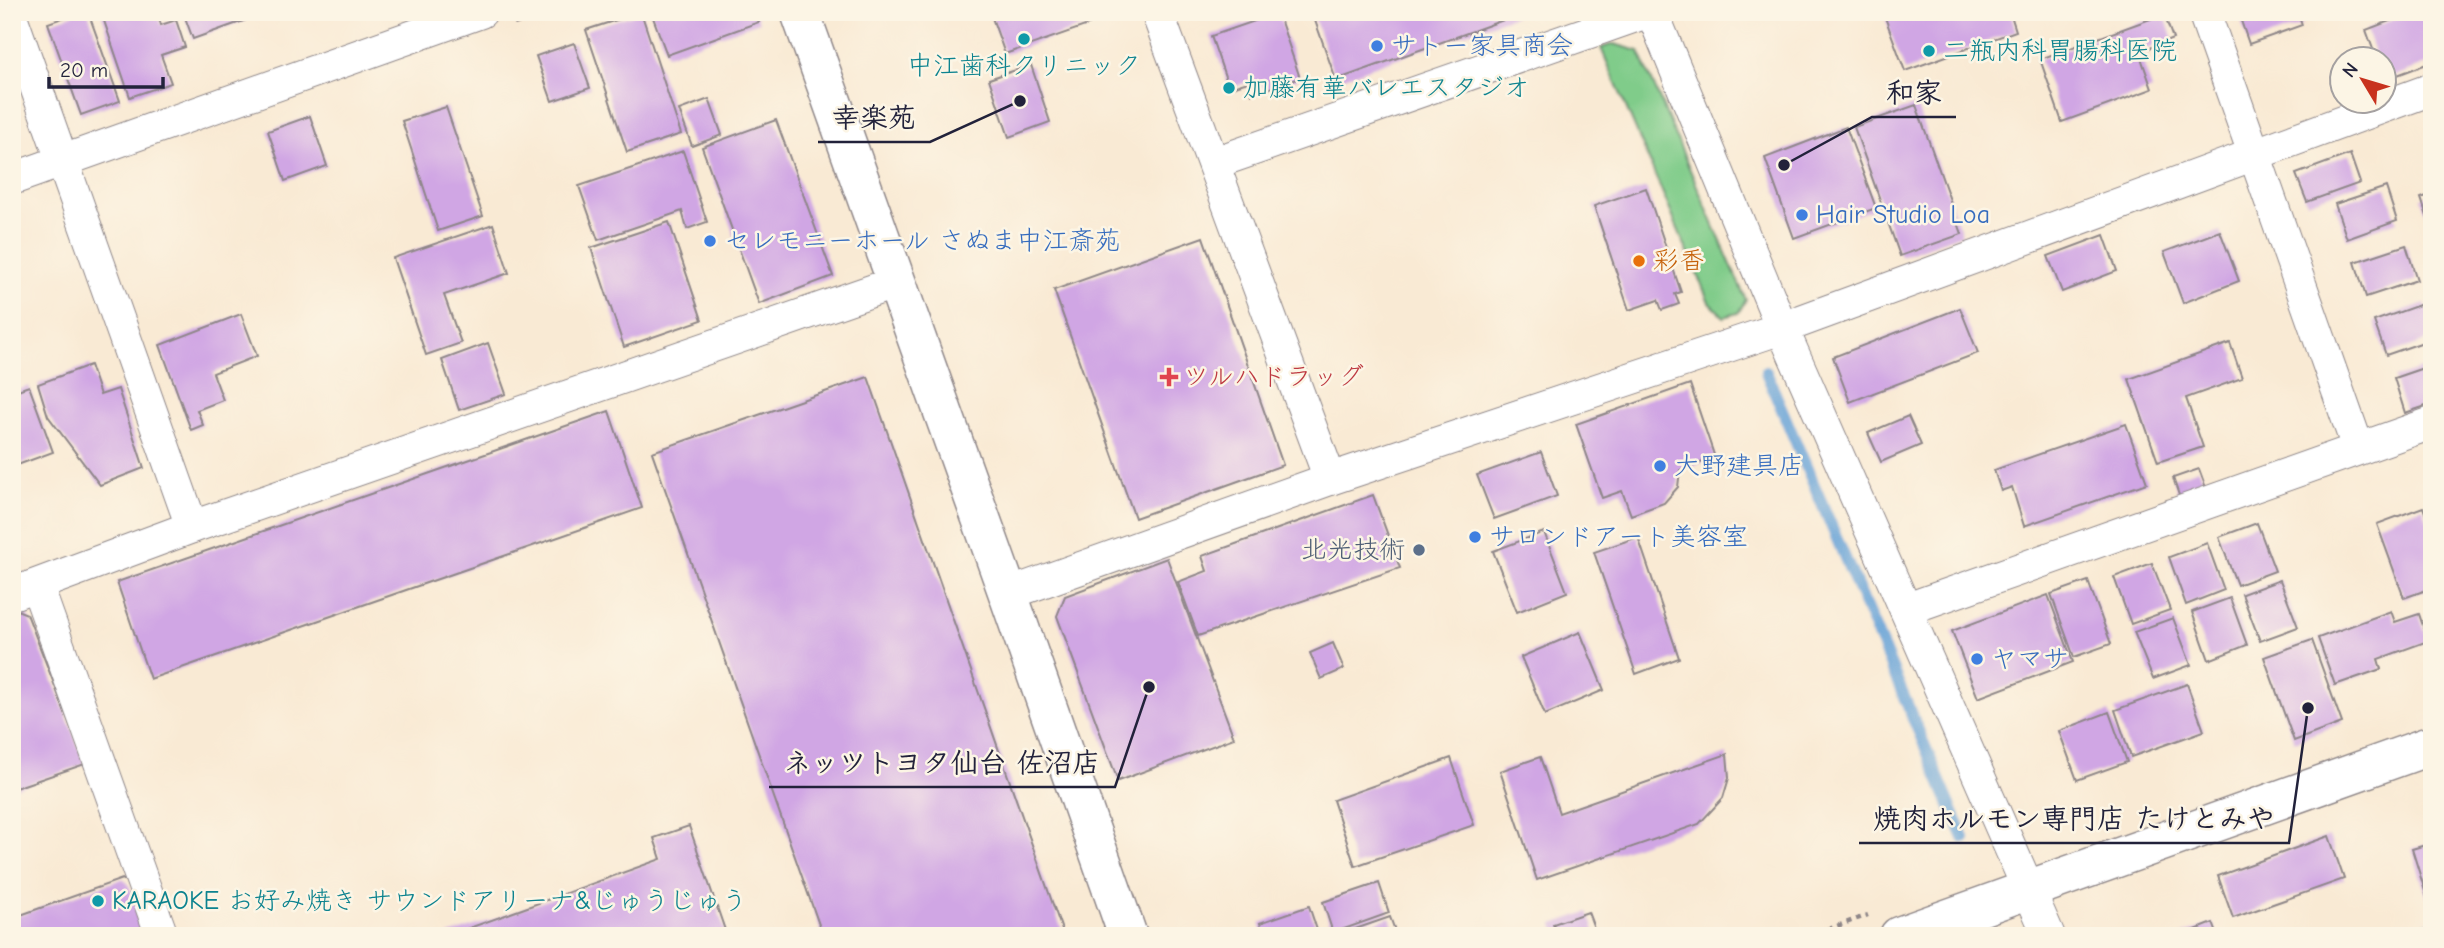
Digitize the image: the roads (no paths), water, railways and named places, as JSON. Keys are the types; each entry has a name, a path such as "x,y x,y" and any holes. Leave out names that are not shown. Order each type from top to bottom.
{"street":[{"path":"12,179 481,12"},
{"path":"800,12 1128,936"},
{"path":"1157,12 1330,479"},
{"path":"1214,163 1647,12"},
{"path":"1652,12 1782,328 2049,936"},
{"path":"2204,12 2358,449"},
{"path":"12,19 192,527"},
{"path":"1008,594 1330,479 1782,328 2432,89"},
{"path":"162,936 25,590 192,527 897,282"},
{"path":"1907,609 2432,423"},
{"path":"1899,936 2432,745"}],"waterway":[{"path":"1766,372 1964,838"},
{"path":"2407,936 2432,927"}],"place":[{"name":"中江歯科クリニック","path":"1024,39"},
{"name":"サトー家具商会","path":"1377,46"},
{"name":"二瓶内科胃腸科医院","path":"1929,51"},
{"name":"加藤有華バレエスタジオ","path":"1229,88"},
{"name":"幸楽苑","path":"1020,101"},
{"name":"和家","path":"1784,165"},
{"name":"Hair Studio Loa","path":"1802,215"},
{"name":"セレモニーホール さぬま中江斎苑","path":"710,241"},
{"name":"彩香","path":"1639,261"},
{"name":"ツルハドラッグ","path":"1169,377"},
{"name":"大野建具店","path":"1660,466"},
{"name":"サロンドアート美容室","path":"1475,537"},
{"name":"北光技術","path":"1419,550"},
{"name":"ヤマサ","path":"1977,659"},
{"name":"ネッツトヨタ仙台 佐沼店","path":"1149,687"},
{"name":"焼肉ホルモン専門店 たけとみや","path":"2308,708"},
{"name":"KARAOKE お好み焼き サウンドアリーナ&じゅうじゅう","path":"98,901"}]}
